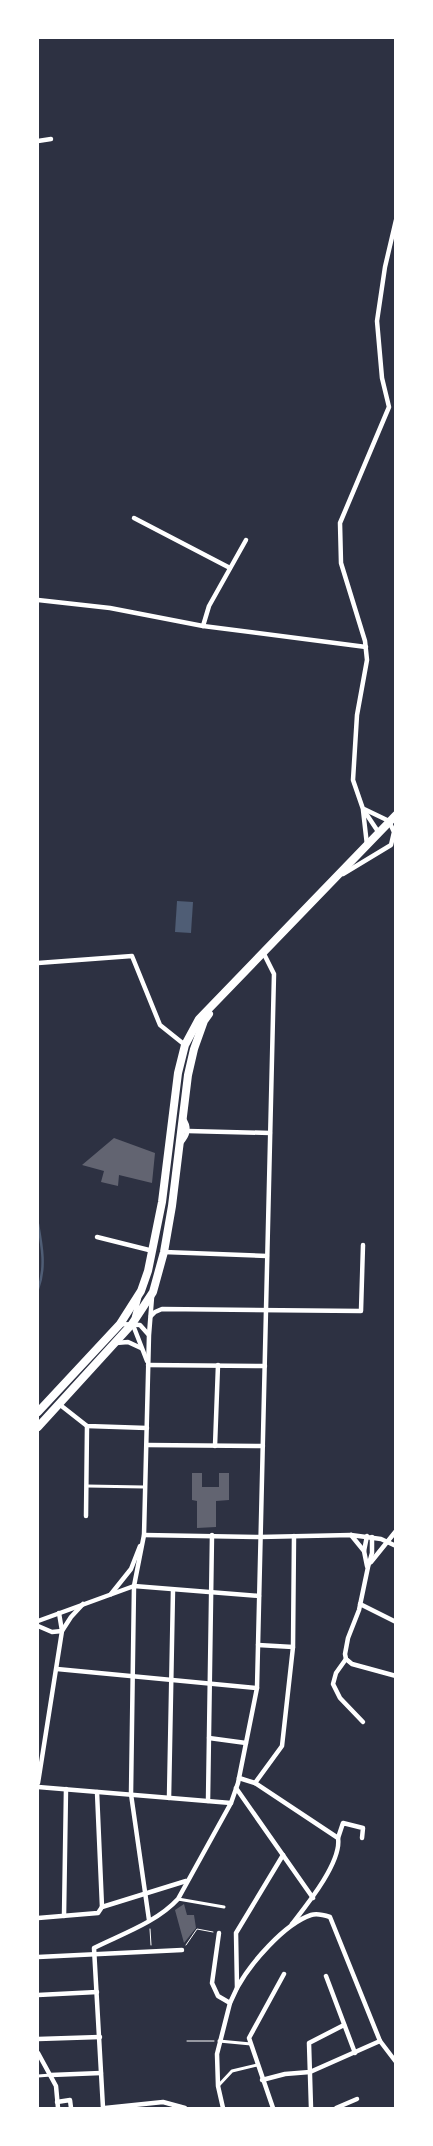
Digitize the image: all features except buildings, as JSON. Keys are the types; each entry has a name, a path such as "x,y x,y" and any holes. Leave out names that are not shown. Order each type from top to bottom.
{"highway":[{"path":"38,1412 120,1324 141,1291 153,1251 162,1202 178,1073 185,1045 199,1019 368,846 392,818"},
{"path":"38,1427 116,1344 153,1292 164,1252 188,1075 194,1049 204,1021 221,998"}],"street":[{"path":"38,141 51,139"},
{"path":"379,833 363,809 352,780 357,715 367,660 366,647 341,563 340,523 389,407 382,378 377,321 385,267 396,220"},
{"path":"134,518 230,568"},
{"path":"203,626 209,606 246,540"},
{"path":"38,600 110,608 203,626 366,647"},
{"path":"333,881 391,845 394,832 392,818 363,809"},
{"path":"363,809 368,846"},
{"path":"185,2108 163,2102 125,2108 104,2108 94,1948 170,1908 178,1899 186,1881 231,1803 239,1778 257,1688 274,974 263,952"},
{"path":"38,963 132,956 160,1025 185,1045"},
{"path":"179,1145 188,1131 187,1122 183,1118"},
{"path":"188,1131 270,1133"},
{"path":"97,1237 153,1251"},
{"path":"150,1317 162,1309 361,1311 363,1245"},
{"path":"164,1252 267,1256"},
{"path":"141,1291 132,1324 148,1365"},
{"path":"134,1586 144,1535 149,1335 153,1292"},
{"path":"120,1324 140,1325 149,1335"},
{"path":"116,1344 128,1342 142,1348"},
{"path":"148,1365 265,1366"},
{"path":"215,1446 218,1366"},
{"path":"59,1404 87,1426 147,1428"},
{"path":"86,1516 87,1426"},
{"path":"147,1445 262,1446"},
{"path":"86,1486 144,1487"},
{"path":"368,1567 386,1541 396,1531"},
{"path":"144,1535 260,1537 351,1535 370,1537 396,1546"},
{"path":"111,1594 131,1569 144,1535"},
{"path":"208,1801 212,1535"},
{"path":"351,1535 364,1551 368,1567"},
{"path":"255,1783 282,1746 293,1647 294,1536"},
{"path":"364,1551 370,1537"},
{"path":"363,1722 340,1698 333,1684 336,1674 346,1659 348,1638 360,1604 372,1553 370,1537"},
{"path":"131,1569 134,1586 131,1794 149,1920"},
{"path":"38,1621 134,1586 259,1596"},
{"path":"169,1798 173,1590"},
{"path":"62,1631 71,1617 84,1603"},
{"path":"360,1604 396,1622"},
{"path":"59,1613 62,1631 38,1785 231,1803"},
{"path":"38,1626 52,1632 62,1631"},
{"path":"258,1644 293,1647"},
{"path":"346,1659 352,1664 396,1676"},
{"path":"57,1669 257,1688"},
{"path":"209,1738 246,1743"},
{"path":"239,1778 255,1783 338,1840"},
{"path":"236,1788 313,1898"},
{"path":"64,1916 66,1789"},
{"path":"38,1918 98,1913 102,1907 97,1792"},
{"path":"224,2108 218,2086 217,2054 230,2003 245,1972 290,1927 313,1898 328,1872 343,1824 363,1828 362,1838"},
{"path":"237,1988 236,1933 283,1855"},
{"path":"102,1907 186,1881"},
{"path":"178,1899 224,1907"},
{"path":"290,1927 311,1915 323,1914 330,1917 380,2041 396,2062"},
{"path":"219,1933 212,1982 218,1996 230,2003"},
{"path":"38,1957 182,1950"},
{"path":"273,2108 249,2038 284,1974"},
{"path":"326,1976 355,2053"},
{"path":"38,1995 97,1992"},
{"path":"311,2108 309,2043 344,2025"},
{"path":"38,2039 100,2037"},
{"path":"220,2040 251,2044"},
{"path":"262,2080 285,2074 310,2072 380,2041"},
{"path":"38,2053 56,2086 58,2108"},
{"path":"218,2086 232,2071 257,2065"},
{"path":"38,2076 101,2073"},
{"path":"336,2108 357,2099"},
{"path":"57,2102 70,2100 71,2108"},
{"path":"163,2102 166,2108"}],"path":[{"path":"149,1920 152,1951"},
{"path":"182,1950 197,1929 219,1933"},
{"path":"187,2041 220,2040"}],"water":[{"path":"177,901 193,902 191,933 175,932"}],"waterway":[{"path":"38,1224 43,1265 38,1289"}]}
